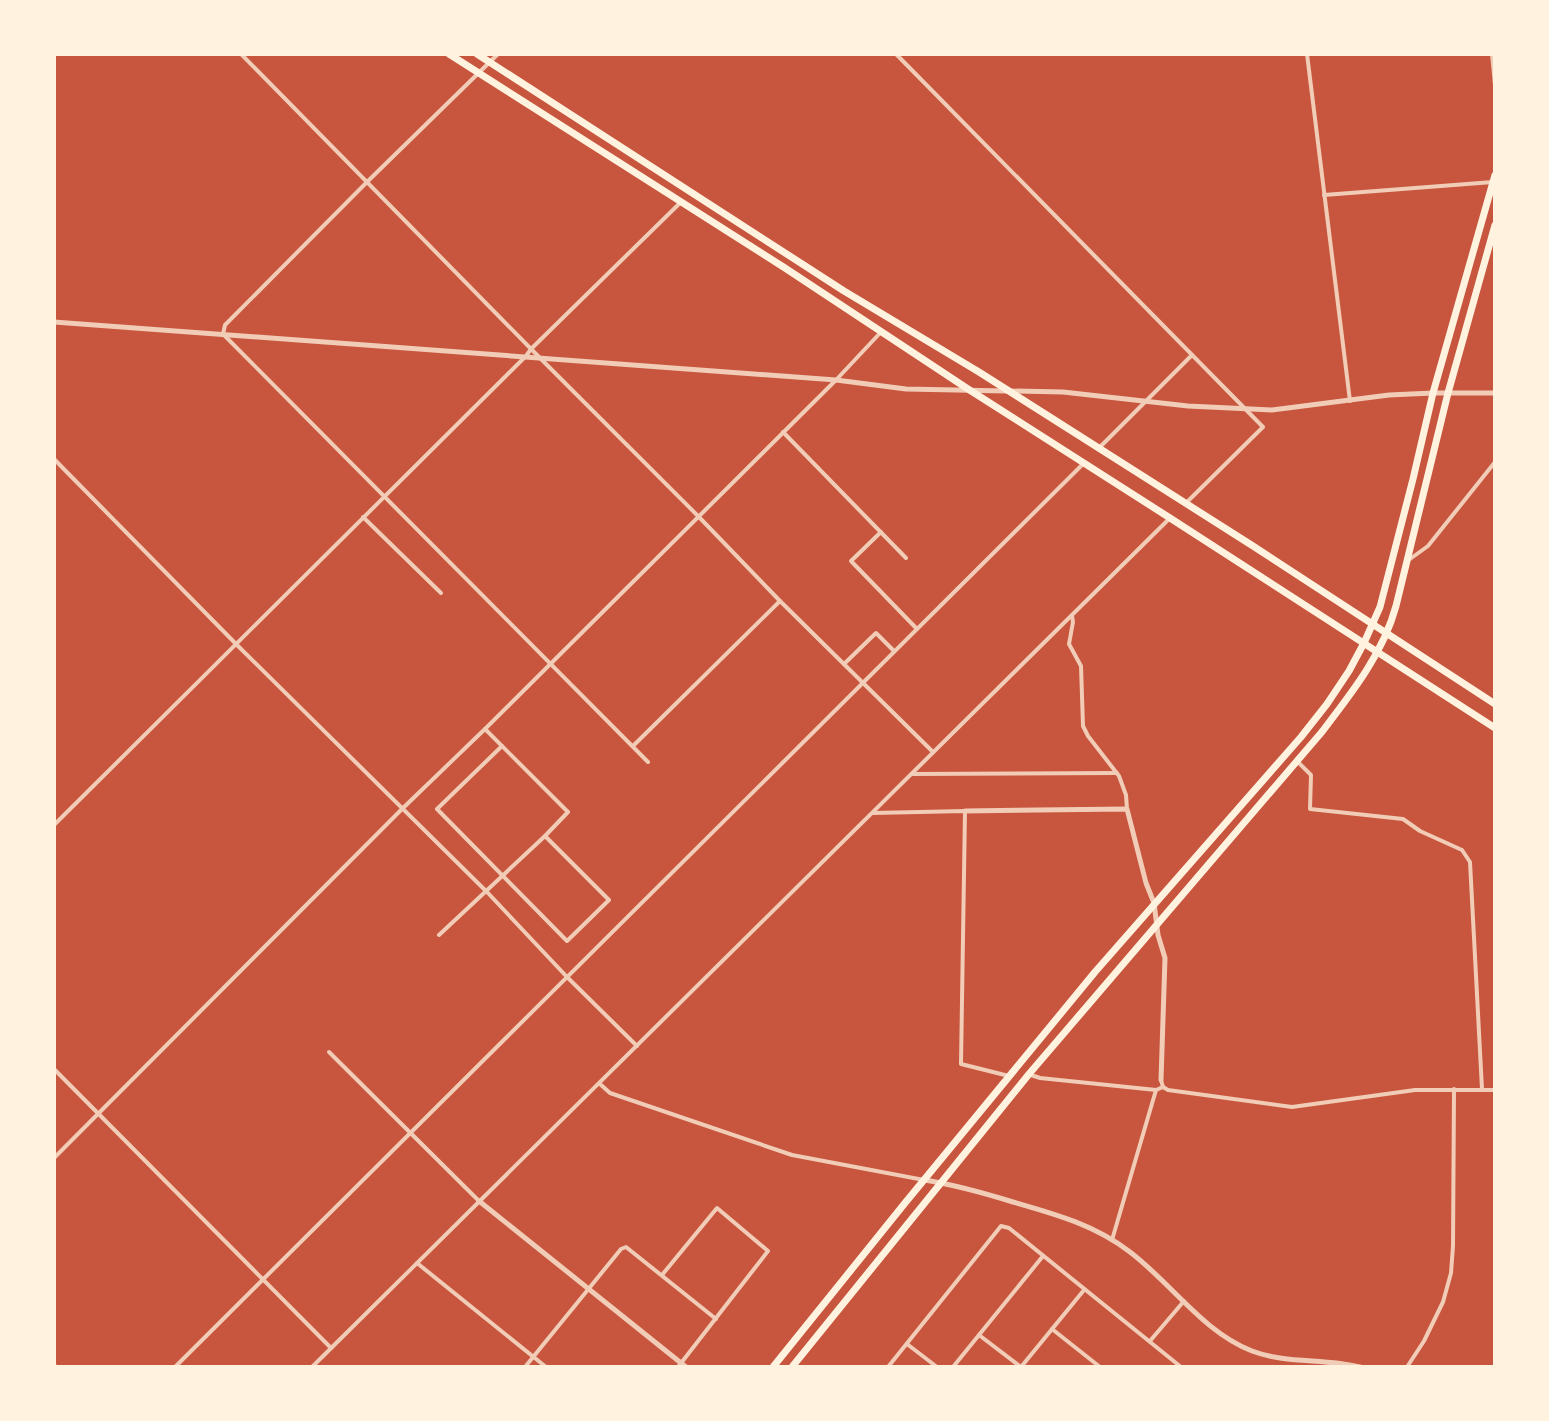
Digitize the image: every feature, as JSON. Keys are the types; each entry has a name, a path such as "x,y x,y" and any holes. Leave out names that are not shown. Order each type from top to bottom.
{"highway":[{"path":"449,54 1495,728"},
{"path":"477,54 1495,704"},
{"path":"773,1367 1009,1076 1154,903 1313,722 1349,671 1380,607 1433,393 1494,180"},
{"path":"792,1367 1029,1074 1337,713 1378,652 1387,633 1409,560 1448,393 1495,225"}],"street":[{"path":"241,54 933,752"},
{"path":"223,334 225,325 498,54"},
{"path":"896,54 1263,427 1185,504"},
{"path":"1307,54 1350,401"},
{"path":"1492,54 1495,85"},
{"path":"1324,195 1494,180"},
{"path":"54,825 681,202"},
{"path":"54,322 538,356 836,380 898,388 1063,392 1247,410 1282,410 1389,395 1495,393"},
{"path":"54,1158 881,332"},
{"path":"223,334 648,762"},
{"path":"1098,449 1192,355"},
{"path":"783,432 906,558"},
{"path":"54,459 637,1046"},
{"path":"1409,560 1428,546 1495,462"},
{"path":"175,1367 1084,463"},
{"path":"363,517 441,593"},
{"path":"312,1367 1170,518"},
{"path":"881,532 851,561 917,629"},
{"path":"633,746 780,601"},
{"path":"1072,616 1069,644 1081,666 1083,726 1117,773 1126,795 1165,958 1162,1083 1156,1090 1112,1240"},
{"path":"844,664 876,633 894,652"},
{"path":"439,935 568,812 485,729"},
{"path":"502,746 437,809 567,941 609,900 545,836"},
{"path":"1297,761 1311,775 1310,809 1403,819 1468,856 1482,1089"},
{"path":"912,774 1117,773"},
{"path":"872,813 1127,809"},
{"path":"965,811 961,1064 1009,1076"},
{"path":"329,1052 479,1201 682,1366 768,1251 717,1208 662,1275"},
{"path":"54,1069 331,1348"},
{"path":"1029,1074 1040,1078 1156,1090"},
{"path":"1162,1083 1168,1090 1292,1107 1415,1090 1495,1090"},
{"path":"600,1084 610,1093 792,1155 940,1182 1072,1219 1131,1252 1223,1335 1251,1351 1320,1364 1360,1367"},
{"path":"1407,1367 1443,1302 1453,1261 1454,1089"},
{"path":"888,1367 1001,1226 1009,1228 1181,1367"},
{"path":"525,1367 621,1249 626,1247 716,1319"},
{"path":"953,1367 1043,1256"},
{"path":"417,1263 546,1367"},
{"path":"979,1335 1021,1367 1084,1290"},
{"path":"1150,1341 1184,1301"},
{"path":"1052,1329 1100,1367"},
{"path":"907,1344 937,1367"}]}
